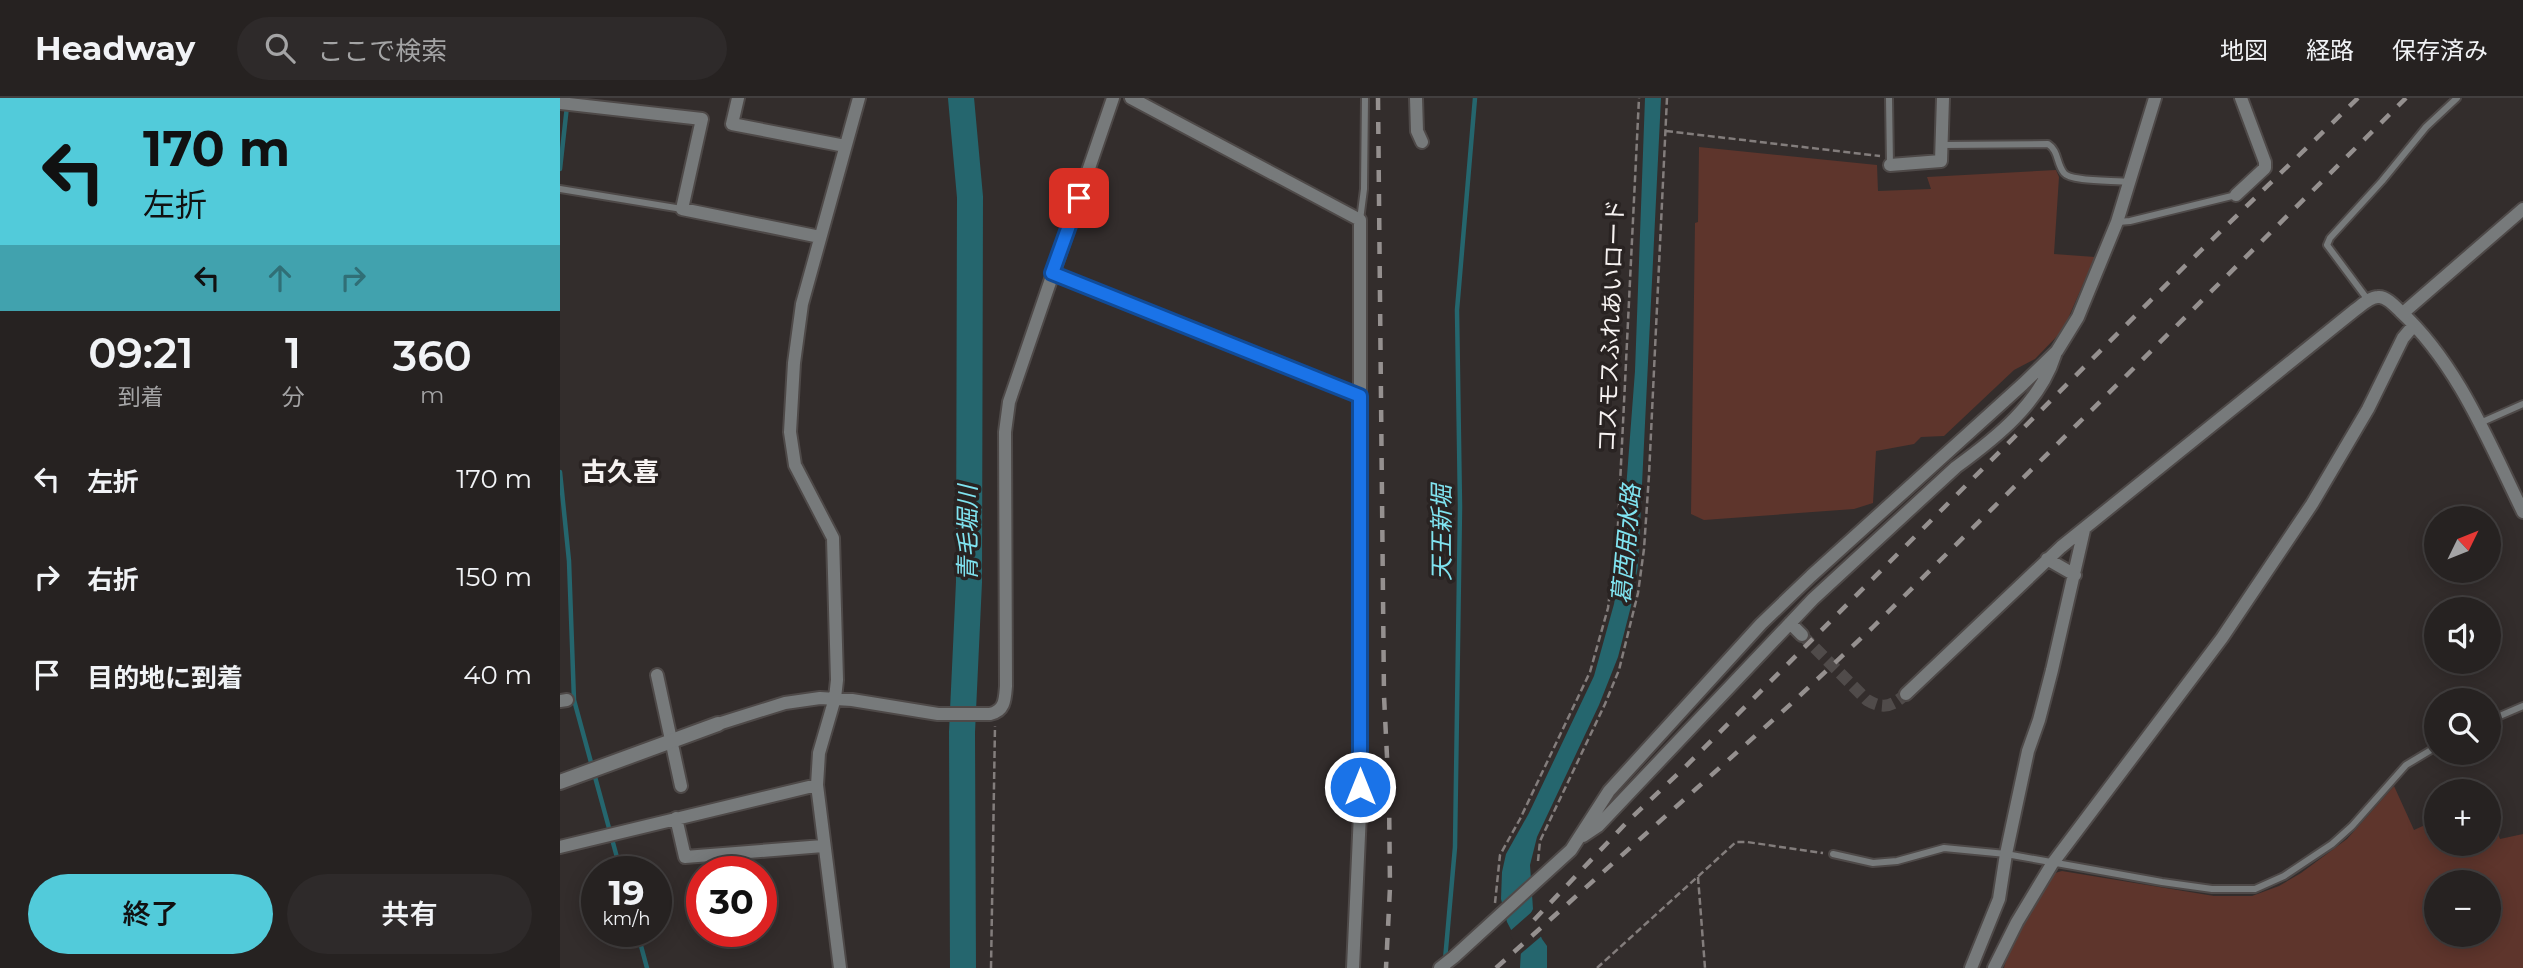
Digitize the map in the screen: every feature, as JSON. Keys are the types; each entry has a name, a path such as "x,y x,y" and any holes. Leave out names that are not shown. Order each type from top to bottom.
{"street":[{"path":"738,98 732,124 845,146"},
{"path":"560,782 718,724 806,699 835,698 938,714 993,714 1004,702 1009,402 1113,98"},
{"path":"1131,98 1360,220 1360,813 1353,968"},
{"path":"1416,98 1417,131 1422,142"},
{"path":"1890,161 1941,161 1943,98"},
{"path":"1580,837 1598,826 1813,599 2029,403 2049,374 2057,351 2078,317 2117,222 2155,98"},
{"path":"2236,195 2265,168 2241,98"},
{"path":"840,968 817,785 819,753 835,698 837,680 833,538 824,517 799,476 791,449 794,363 802,304 858,99"},
{"path":"560,103 702,119 682,209 820,237"},
{"path":"2403,313 2523,209"},
{"path":"1052,273 1360,396"},
{"path":"1906,694 2046,559 2368,300 2382,297 2403,313 2450,373 2523,512"},
{"path":"1994,968 2017,922 2052,864 2222,638 2312,504 2368,410 2403,338 2414,325"},
{"path":"1440,968 1498,911 1545,876 1571,850 1609,791 1761,624 2057,351"},
{"path":"1956,467 1972,443 1975,427"},
{"path":"1971,968 1999,900 2028,751 2039,720 2084,530"},
{"path":"2046,559 2075,575"},
{"path":"1790,623 1801,635"},
{"path":"657,675 681,786"},
{"path":"560,847 817,785"},
{"path":"676,818 685,857 823,846"}],"lane":[{"path":"1360,220 1364,189 1365,98"},
{"path":"1889,98 1890,161"},
{"path":"2368,300 2327,245 2330,238 2426,127 2457,98"},
{"path":"1941,145 2048,144 2055,149 2062,171 2070,178 2129,182"},
{"path":"560,189 682,209"},
{"path":"2117,222 2236,195"},
{"path":"2479,424 2523,404"},
{"path":"2501,715 2523,706"},
{"path":"1833,854 1873,863 1897,861 1944,848 2006,854 2052,864 2211,889 2255,889 2284,876 2332,844 2352,826 2406,765 2424,754"}],"path":[{"name":"コスモスふれあいロード","path":"1498,911 1500,855 1520,820 1590,672 1608,608 1618,525 1639,98"},
{"path":"1545,876 1538,861 1539,841 1614,681 1638,593 1649,475 1667,98"},
{"path":"1666,131 1890,161"},
{"path":"991,968 993,714"},
{"path":"1597,968 1736,842 1833,854"},
{"path":"1698,877 1705,968"}],"shaded area":[{"path":"1699,147 1877,165 1878,191 1931,189 1927,177 2056,170 2059,177 2054,254 2095,257 2063,330 2035,359 2014,370 1944,436 1921,437 1914,444 1876,451 1873,503 1854,509 1704,520 1691,514 1695,223 1698,222"},
{"path":"2394,786 2414,830 2424,825 2424,856 2501,856 2501,839 2523,834 2523,968 2004,968 2033,904 2051,875 2055,873 2062,871 2214,896 2252,896 2279,886 2347,839"}],"water":[{"name":"葛西用水路","path":"1645,98 1661,98 1638,566 1618,657 1599,705 1537,837 1530,865 1531,913 1547,946 1547,968 1520,968 1521,949 1507,922 1501,899 1506,854 1529,813 1594,676 1614,604 1620,568 1635,371"}],"pier":[{"path":"1534,910 1544,934 1517,957 1517,949 1509,932"}],"waterway":[{"name":"青毛堀川","path":"961,98 970,197 969,582 962,732 963,968"},
{"name":"天王新堀","path":"1445,960 1455,847 1460,507 1457,310 1475,98"},
{"path":"560,169 567,106"},
{"path":"560,472 569,561 574,700 617,856"},
{"path":"641,947 647,968"}],"tunnel":[{"path":"1802,635 1867,700 1883,706 1906,694"}],"railway":[{"path":"1378,98 1384,696 1390,887 1386,968"},
{"path":"1534,920 1629,820 2187,264 2358,98"},
{"path":"1496,968 1872,628 2406,98"}],"district":[{"name":"古久喜","path":"620,472"}],"route":[{"path":"1079,198 1052,273 1360,396 1360,787"}]}
